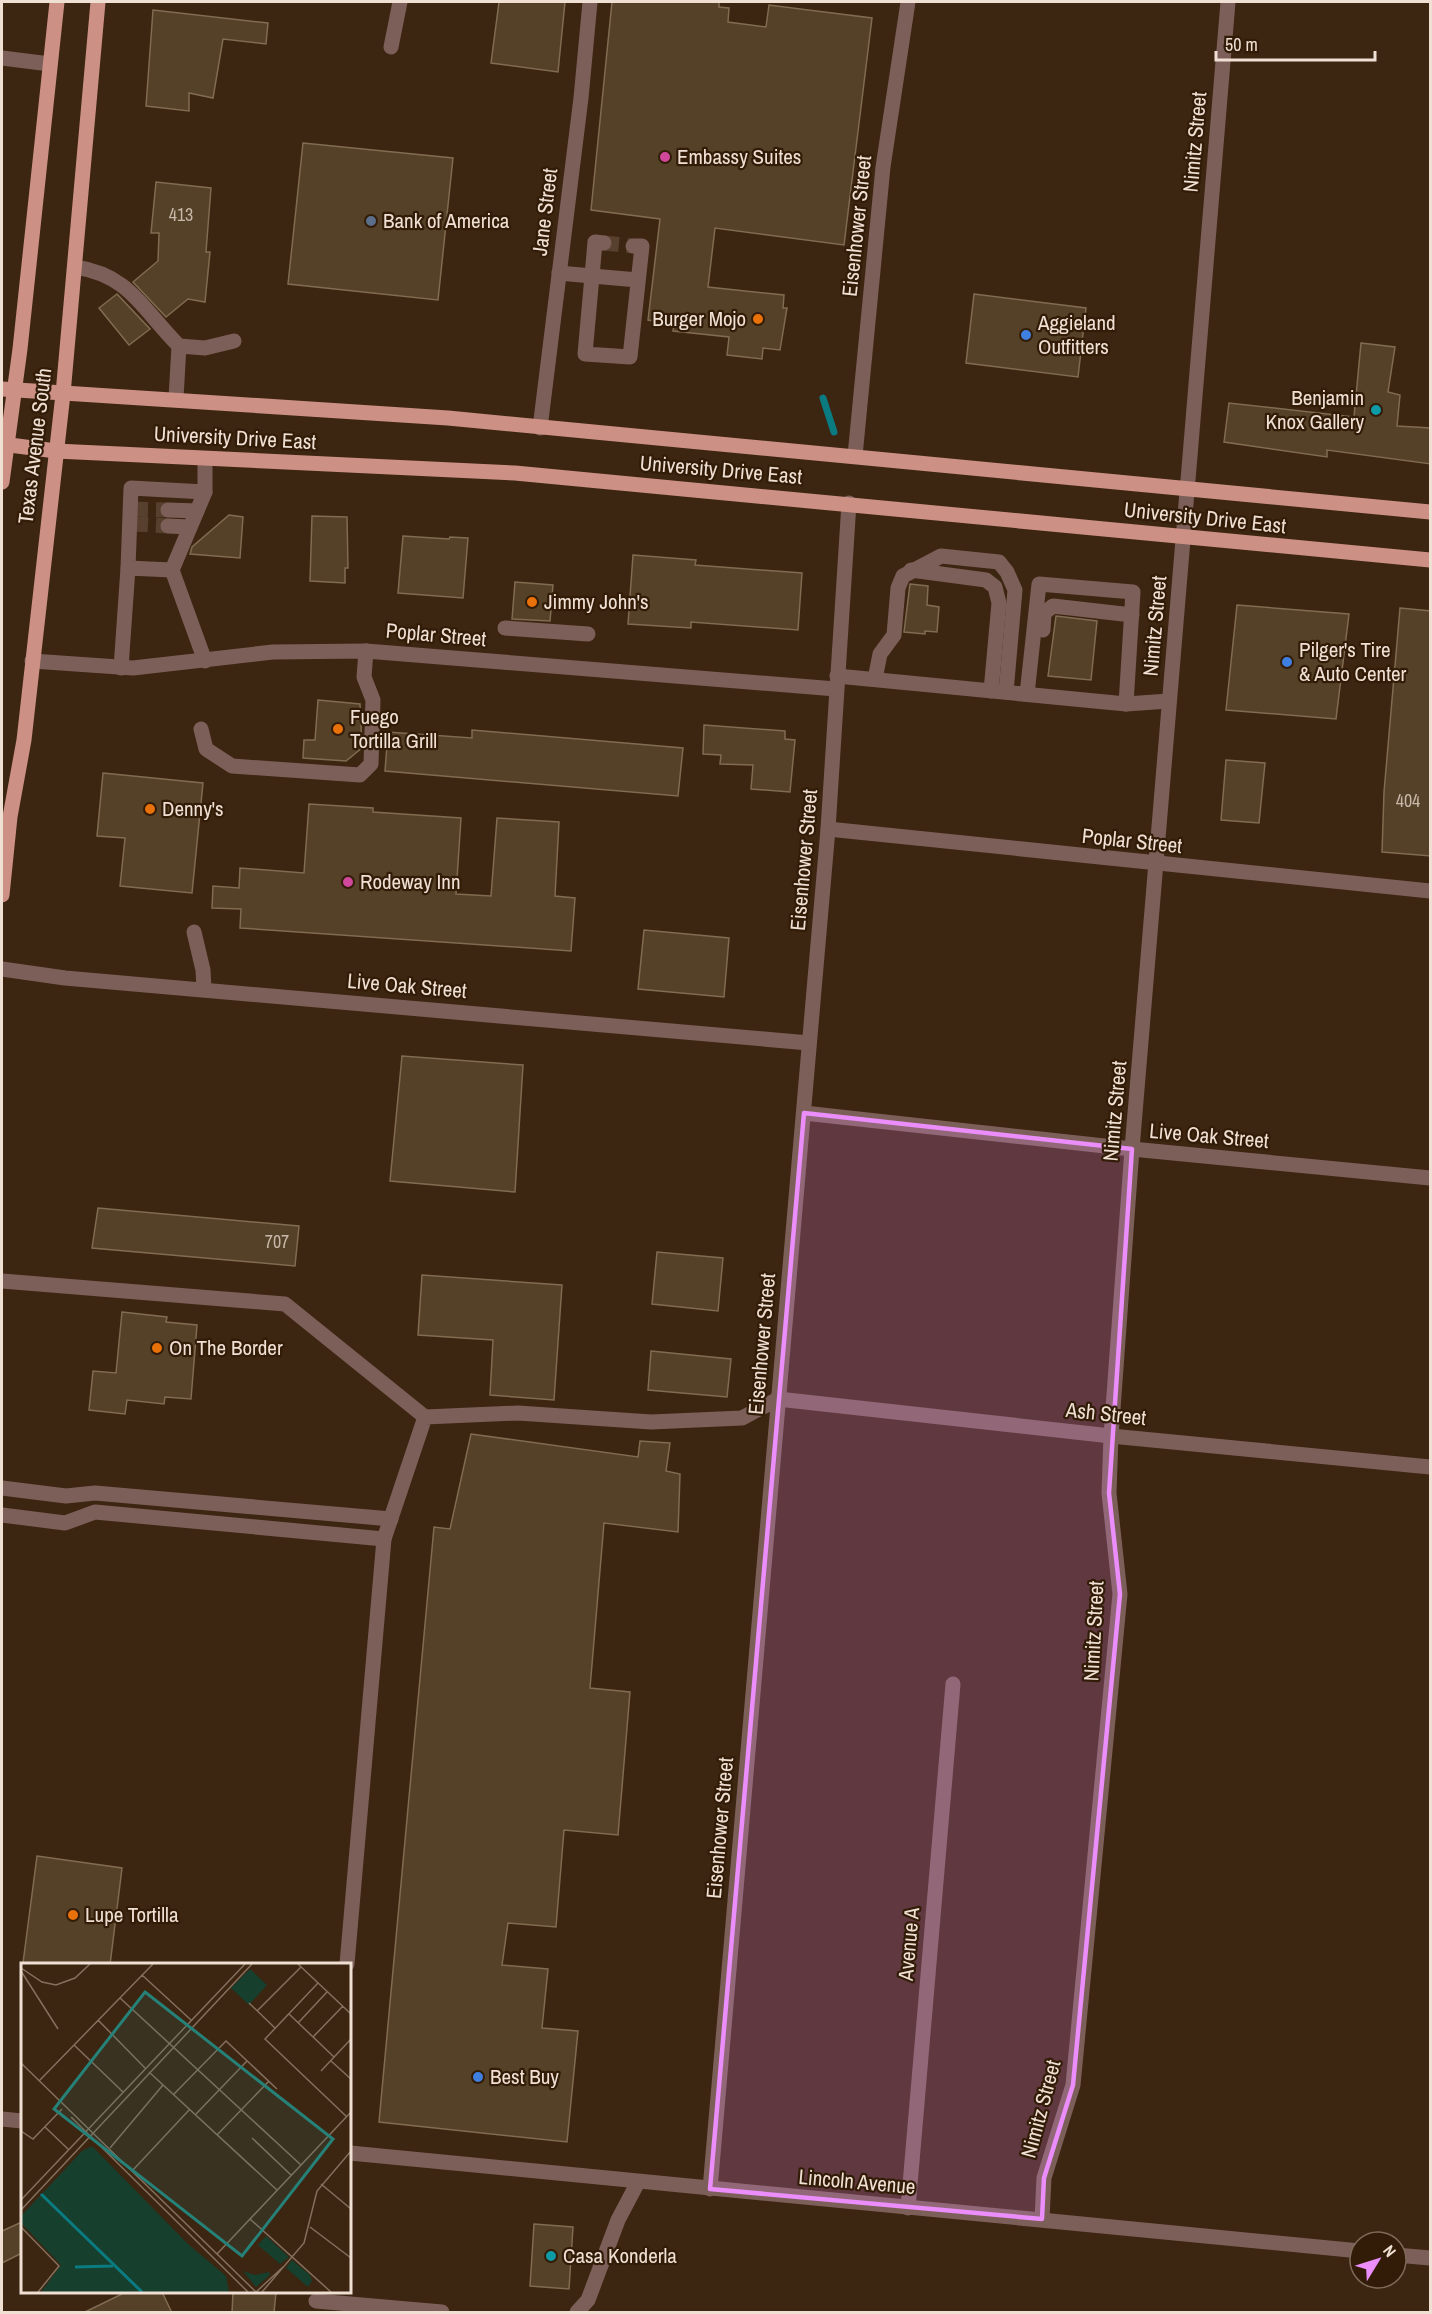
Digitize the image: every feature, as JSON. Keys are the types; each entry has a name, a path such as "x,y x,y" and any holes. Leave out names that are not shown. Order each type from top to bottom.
{"main road":[{"name":"Texas Avenue South","path":"2,483 8,389 57,2"},
{"name":"Texas Avenue South","path":"2,894 63,394 98,2"},
{"name":"University Drive East","path":"8,389 368,411 1431,513"},
{"name":"University Drive East","path":"4,444 56,451 505,472 1431,560"}],"street":[{"path":"391,48 400,2"},
{"name":"Jane Street","path":"540,428 581,98 590,2"},
{"name":"Eisenhower Street","path":"855,456 883,167 908,2"},
{"name":"Nimitz Street","path":"1042,2219 1044,2178 1074,2085 1120,1594 1109,1493 1111,1436 1132,1149 1228,2"},
{"path":"2,58 50,64"},
{"path":"604,243 595,242 585,354 630,357 642,246 633,246"},
{"path":"75,267 99,270 127,287 156,324 179,346 205,348 234,341"},
{"path":"559,273 638,280"},
{"path":"176,398 179,346"},
{"path":"205,459 205,492 172,570 205,661"},
{"path":"121,668 131,488 205,492"},
{"name":"Eisenhower Street","path":"710,2189 828,829 849,503"},
{"path":"190,527 168,518 197,511"},
{"path":"875,679 880,654 894,635 898,588 903,576 941,556 999,562 1007,572 1015,590 998,692"},
{"path":"128,568 172,570"},
{"path":"911,570 986,580 995,587 999,603 998,692"},
{"path":"1031,694 1039,584 1133,592 1126,704"},
{"path":"1031,694 1044,613 1053,606 1132,615"},
{"path":"505,628 588,634"},
{"path":"201,729 206,749 232,766 360,775 371,764 373,700 364,677 366,651"},
{"name":"Poplar Street","path":"32,661 121,668 154,668 273,652 366,651 837,682 875,679 1126,704 1169,701"},
{"name":"Poplar Street","path":"828,829 1157,865 1431,891"},
{"path":"194,932 203,970 204,988"},
{"name":"Live Oak Street","path":"2,969 65,978 204,988 809,1042"},
{"name":"Live Oak Street","path":"804,1113 1132,1149 1431,1178"},
{"path":"2,1281 285,1304 425,1418 518,1413 651,1422 742,1418 778,1399"},
{"name":"Ash Street","path":"778,1399 1111,1436 1431,1467"},
{"path":"347,1963 384,1539 425,1418"},
{"path":"2,1488 66,1496 95,1493 391,1519"},
{"path":"2,1515 65,1523 95,1512 384,1539"},
{"name":"Avenue A","path":"908,2208 953,1684"},
{"path":"2,2119 21,2121"},
{"name":"Lincoln Avenue","path":"351,2153 1348,2250"},
{"path":"577,2313 588,2300 618,2220 638,2181"},
{"path":"1408,2255 1431,2258"},
{"path":"316,2302 442,2313"}],"highlighted area":[{"path":"804,1113 1132,1149 1109,1493 1120,1594 1073,2085 1044,2178 1042,2219 710,2189"}],"building":[{"path":"499,2 565,2 558,72 491,63"},
{"path":"612,2 719,2 719,7 729,8 728,22 766,27 769,5 872,18 844,245 715,228 708,287 784,295 783,308 787,308 780,350 763,348 762,359 727,355 729,337 673,331 674,324 648,320 660,219 591,210"},
{"path":"153,10 268,23 266,44 223,39 213,98 189,93 189,111 146,106"},
{"name":"Bank of America","path":"303,143 453,158 438,300 288,284"},
{"path":"156,182 211,188 206,252 210,252 205,302 188,299 166,317 133,282 158,261 159,233 151,233"},
{"path":"117,294 150,329 129,345 99,308"},
{"name":"Aggieland Outfitters","path":"974,294 1086,308 1078,377 966,363"},
{"path":"1361,343 1395,347 1388,392 1400,395 1397,426 1431,428 1431,464 1327,450 1327,457 1224,442 1229,403 1354,417"},
{"path":"229,515 243,517 240,558 190,554 192,547"},
{"path":"312,516 347,517 348,568 345,568 345,583 310,581"},
{"path":"403,536 468,538 463,598 398,593"},
{"path":"633,555 696,560 695,565 802,573 798,630 691,622 691,628 628,624"},
{"name":"Jimmy John's","path":"515,582 553,585 550,621 512,619"},
{"path":"910,584 928,586 927,605 939,607 937,632 925,631 925,634 904,632"},
{"name":"Pilger's Tire & Auto Center","path":"1237,605 1349,614 1336,719 1226,710"},
{"path":"1400,608 1431,611 1431,856 1382,852 1384,792"},
{"path":"1056,616 1097,621 1091,680 1048,676"},
{"name":"Fuego Tortilla Grill","path":"318,700 360,704 362,748 346,761 303,758 304,740 315,740"},
{"path":"704,725 785,731 785,739 795,740 790,792 751,789 753,765 720,764 721,755 703,754"},
{"path":"472,730 683,748 678,796 385,771 388,732 472,738"},
{"path":"1226,760 1265,763 1259,823 1221,820"},
{"name":"Denny's","path":"103,773 203,783 192,893 120,886 125,838 97,836"},
{"name":"Rodeway Inn","path":"309,804 373,808 373,812 461,818 456,894 491,896 497,818 559,822 555,896 575,898 571,951 240,928 241,909 212,908 213,886 239,888 240,868 304,873"},
{"path":"644,930 729,938 724,997 638,989"},
{"path":"402,1056 523,1065 515,1192 390,1181"},
{"path":"98,1208 299,1226 295,1266 92,1248"},
{"path":"657,1252 723,1258 718,1311 652,1304"},
{"path":"422,1275 562,1285 554,1400 490,1395 493,1340 418,1335"},
{"name":"On The Border","path":"122,1312 167,1317 166,1322 197,1325 191,1399 165,1397 164,1404 127,1400 125,1414 89,1410 93,1371 116,1373"},
{"path":"651,1351 731,1359 727,1397 648,1390"},
{"path":"471,1434 638,1457 640,1441 670,1443 666,1471 680,1474 678,1532 604,1523 590,1688 630,1692 618,1835 564,1830 556,1927 508,1923 502,1965 548,1969 542,2028 578,2031 567,2142 379,2122 434,1527 450,1529"},
{"name":"Lupe Tortilla","path":"37,1856 122,1868 110,1963 23,1963"},
{"path":"21,2222 21,2254 2,2263 2,2231"},
{"name":"Casa Konderla","path":"534,2224 573,2227 569,2289 530,2286"},
{"path":"124,2293 162,2293 172,2313 83,2313"},
{"path":"233,2293 276,2293 274,2313 232,2313"}],"waterway":[{"path":"823,398 834,432"}],"tunnel":[{"path":"604,243 633,246"},
{"path":"133,509 168,510"},
{"path":"133,524 168,526"}],"place":[{"name":"Embassy Suites","path":"665,157"},
{"name":"Bank of America","path":"371,221"},
{"name":"Burger Mojo","path":"758,319"},
{"name":"Aggieland Outfitters","path":"1026,335"},
{"name":"Benjamin Knox Gallery","path":"1376,410"},
{"name":"Jimmy John's","path":"532,602"},
{"name":"Pilger's Tire & Auto Center","path":"1287,662"},
{"name":"Fuego Tortilla Grill","path":"338,729"},
{"name":"Denny's","path":"150,809"},
{"name":"Rodeway Inn","path":"348,882"},
{"name":"On The Border","path":"157,1348"},
{"name":"Lupe Tortilla","path":"73,1915"},
{"name":"Best Buy","path":"478,2077"},
{"name":"Casa Konderla","path":"551,2256"}]}
